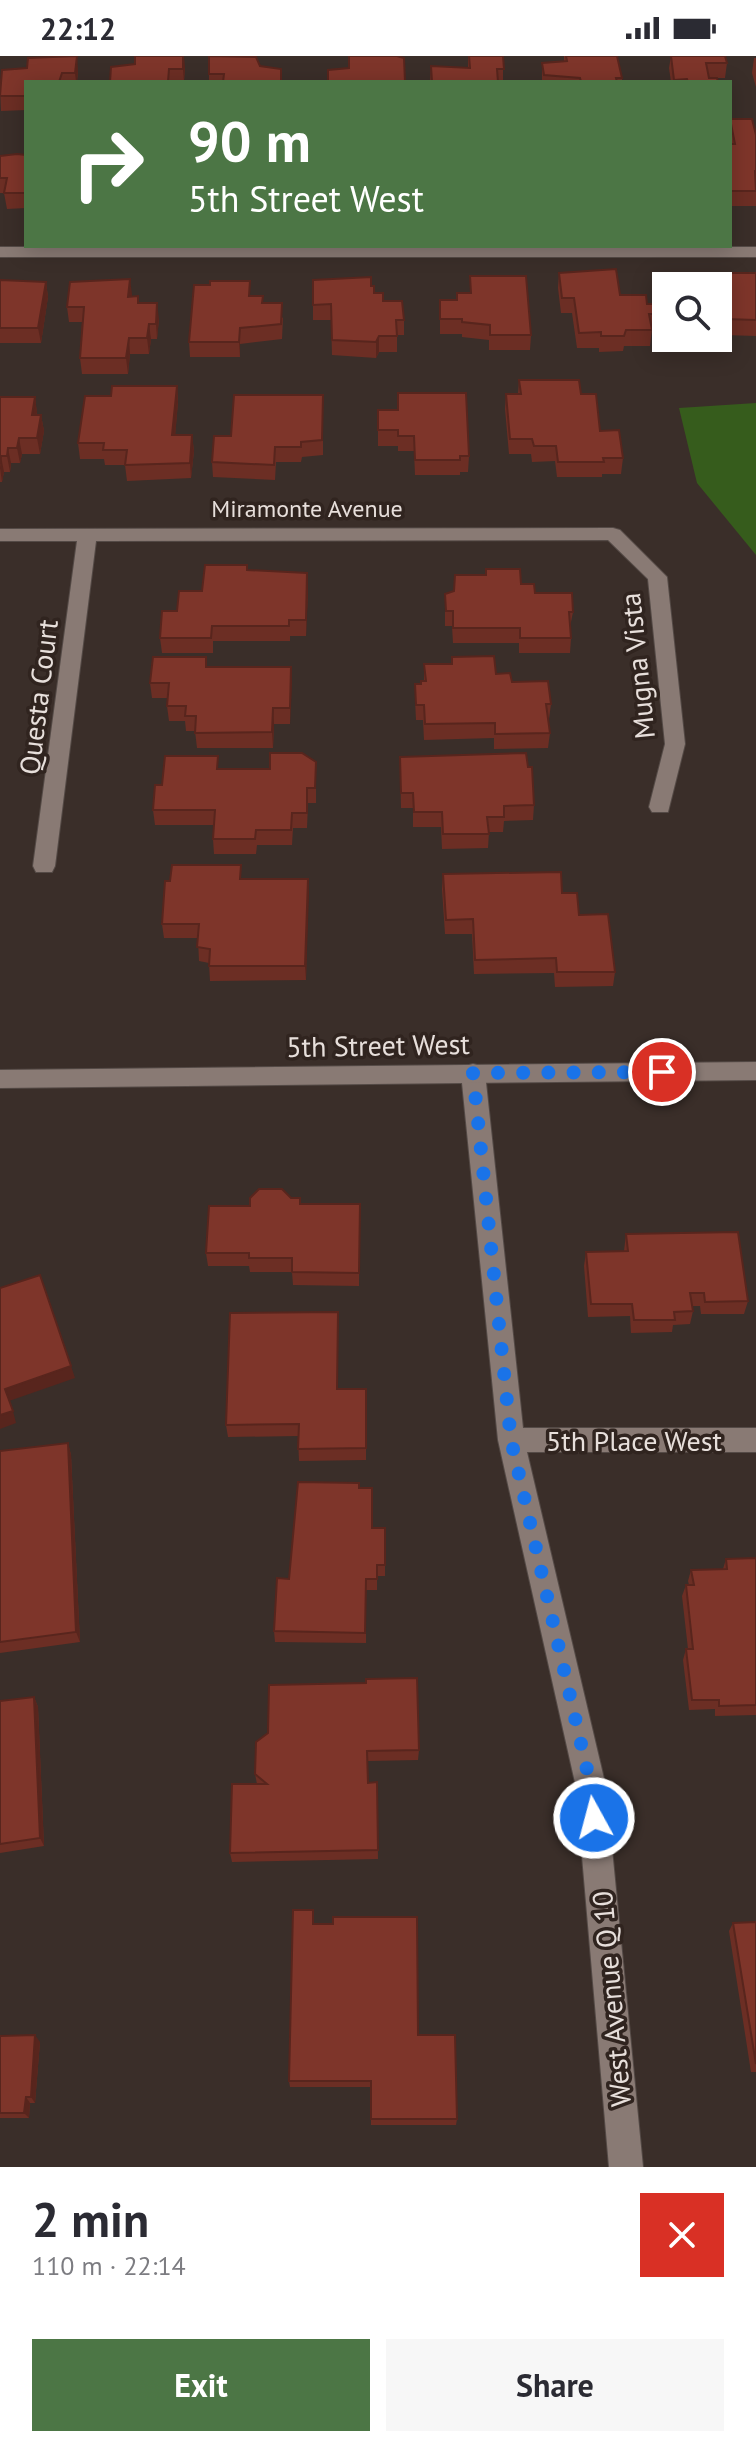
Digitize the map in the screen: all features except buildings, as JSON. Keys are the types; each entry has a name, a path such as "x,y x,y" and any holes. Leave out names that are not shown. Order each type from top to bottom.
{"street":[{"path":"0,252 756,252"},
{"name":"Questa Court","path":"44,866 87,534"},
{"name":"Miramonte Avenue","path":"0,535 613,534"},
{"name":"Mugna Vista","path":"613,534 657,577 675,744 660,807"},
{"name":"5th Street West","path":"0,1079 756,1071"},
{"name":"West Avenue Q 10","path":"473,1073 511,1440 591,1787 626,2167"},
{"name":"5th Place West","path":"511,1440 756,1440"}],"green space":[{"path":"756,403 756,555 697,483 679,408"}],"route":[{"path":"594,1818 591,1787 511,1440 473,1073 662,1072"}]}
